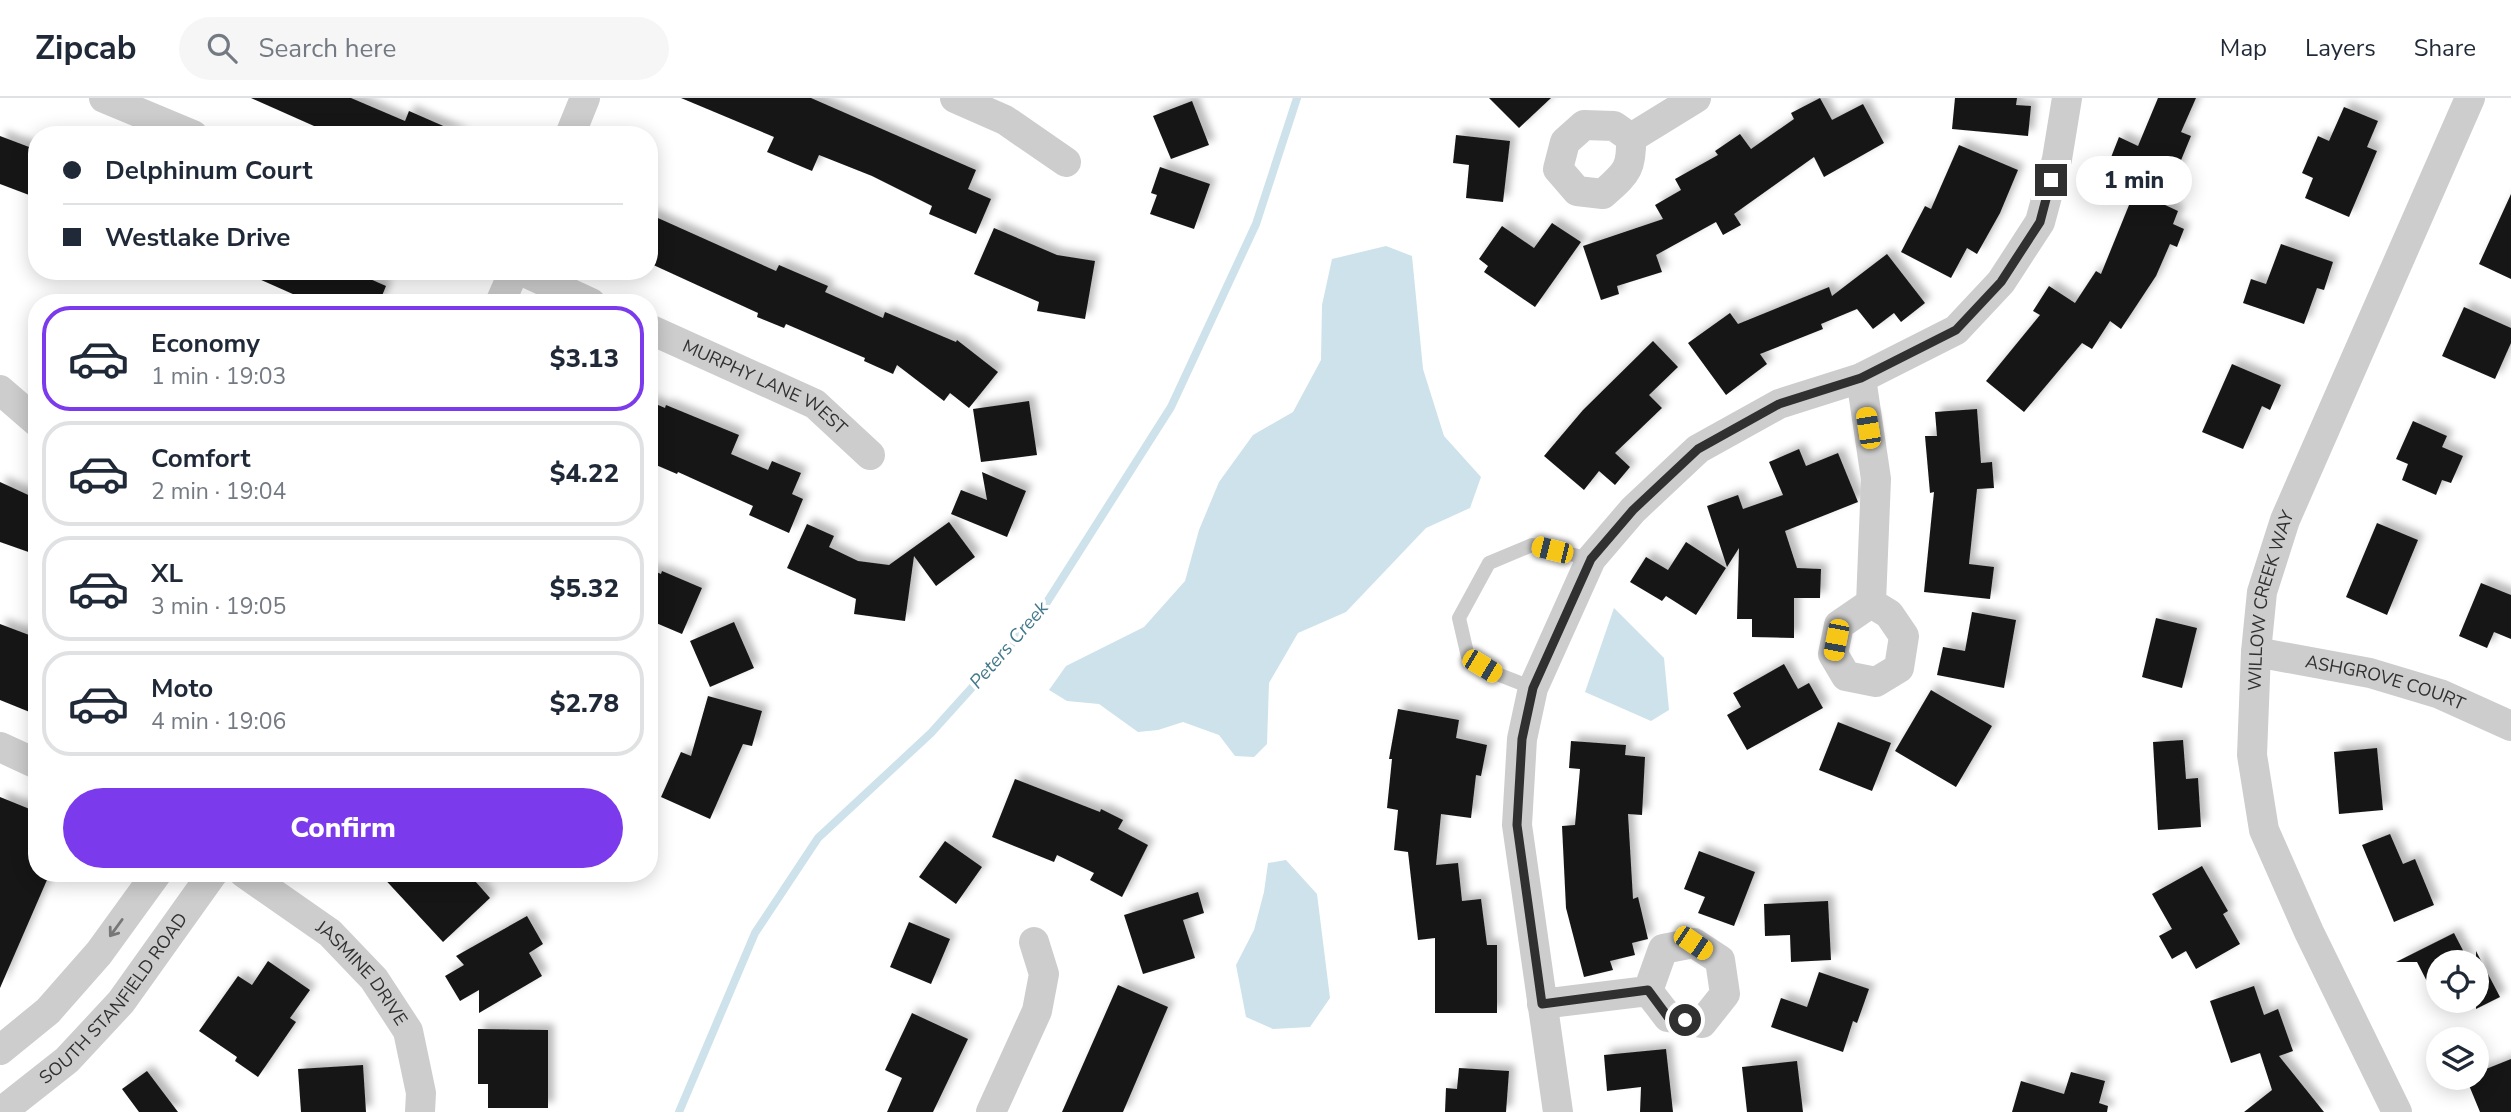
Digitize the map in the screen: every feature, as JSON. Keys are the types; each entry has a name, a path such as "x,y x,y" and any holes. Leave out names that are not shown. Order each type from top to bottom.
{"street":[{"path":"106,98 172,126"},
{"path":"574,126 585,98"},
{"path":"954,98 1005,120 1066,163"},
{"path":"1631,138 1696,98"},
{"path":"1559,1112 1517,825 1522,739 1533,688 1591,559 1633,510 1698,449 1779,404 1861,378 1956,330 2001,282 2040,222 2057,159 2067,98"},
{"name":"WILLOW CREEK WAY","path":"2397,1112 2309,932 2264,830 2252,754 2256,652 2262,592 2285,520 2470,98"},
{"path":"541,280 572,294"},
{"name":"MURPHY LANE WEST","path":"658,333 815,404 870,455"},
{"path":"1861,378 1876,479 1871,603"},
{"path":"0,390 28,414"},
{"name":"ASHGROVE COURT","path":"2256,652 2370,673 2441,694 2511,726"},
{"path":"0,747 28,760"},
{"path":"0,1050 48,1011 99,953 150,882"},
{"name":"SOUTH STANFIELD ROAD","path":"4,1108 67,1060 121,1002 207,882"},
{"name":"JASMINE DRIVE","path":"257,882 330,933 374,979 408,1031 421,1093 420,1112"},
{"path":"991,1112 1037,1011 1044,974 1034,942"},
{"path":"1542,1004 1648,990"}],"lane":[{"path":"1533,688 1497,674 1468,657 1459,618 1489,563 1532,545 1591,559"}],"water":[{"path":"1386,246 1412,256 1423,369 1444,436 1481,477 1470,508 1426,528 1346,612 1298,633 1269,683 1267,744 1254,757 1235,756 1219,735 1183,722 1158,730 1138,732 1099,704 1067,701 1049,690 1066,666 1144,627 1185,581 1199,530 1219,482 1253,435 1293,412 1321,360 1322,305 1332,259"},
{"path":"1614,608 1664,658 1669,710 1651,721 1585,692"},
{"path":"1286,860 1317,894 1330,998 1310,1027 1273,1029 1246,1017 1236,965 1254,930 1268,863"}],"building":[{"path":"251,98 351,98 405,121 409,111 443,126 314,126"},
{"path":"681,98 811,98 976,170 968,189 991,199 976,234 929,214 932,206 872,176 819,155 812,171 767,152 774,137"},
{"path":"1489,98 1551,98 1519,128"},
{"path":"1820,98 1832,120 1863,104 1884,143 1824,177 1814,157 1734,214 1741,225 1723,235 1716,222 1656,255 1662,272 1617,286 1619,294 1601,300 1583,246 1663,219 1655,205 1681,190 1675,179 1718,155 1715,151 1740,134 1751,149 1794,119 1791,113"},
{"path":"1955,98 2017,98 2016,105 2031,106 2028,136 1952,129"},
{"path":"2158,98 2196,98 2181,132 2191,136 2163,204 2178,211 2173,224 2184,229 2177,247 2170,244 2156,276 2121,329 2110,321 2092,349 2082,343 2024,412 1986,381 2040,315 2033,311 2049,286 2075,303 2096,271 2101,274 2140,178 2108,165 2119,137 2138,146"},
{"path":"1192,101 1209,145 1171,159 1153,116"},
{"path":"2344,107 2378,121 2367,147 2377,151 2349,217 2305,198 2313,178 2302,173 2318,136 2329,141"},
{"path":"1456,135 1510,141 1503,202 1466,198 1469,165 1453,163"},
{"path":"0,136 28,147 28,195 0,184"},
{"path":"1959,145 2018,170 2000,213 1977,254 1967,248 1951,278 1901,252 1925,206 1931,209"},
{"path":"1160,167 1210,184 1194,229 1150,214 1157,195 1151,193"},
{"path":"2511,194 2511,279 2479,264"},
{"path":"658,218 776,271 779,265 828,286 825,292 883,318 885,312 956,342 957,340 998,372 969,408 950,393 944,401 897,365 893,374 864,361 865,358 786,324 784,328 757,317 758,313 658,267"},
{"path":"1552,223 1581,242 1535,307 1484,272 1488,266 1479,259 1502,226 1534,248"},
{"path":"994,228 1057,255 1095,261 1085,319 1037,311 1039,302 974,274"},
{"path":"2281,244 2333,262 2324,290 2317,288 2304,324 2243,303 2251,279 2266,284"},
{"path":"1887,254 1925,303 1901,322 1894,313 1873,329 1857,309 1821,324 1823,329 1760,354 1767,364 1726,395 1688,343 1730,313 1738,324 1829,287 1832,296"},
{"path":"261,280 372,280 386,286 383,294 293,294"},
{"path":"2464,307 2511,328 2511,343 2495,379 2442,356"},
{"path":"1653,341 1678,367 1649,395 1662,408 1615,453 1630,467 1615,485 1599,471 1584,490 1544,456 1583,410"},
{"path":"2232,364 2281,385 2270,410 2262,406 2243,449 2202,432"},
{"path":"1029,401 1037,455 981,462 973,409"},
{"path":"658,405 665,408 666,405 739,435 731,454 768,470 772,461 801,473 792,494 803,499 789,533 749,515 753,506 678,472 677,474 658,466"},
{"path":"1977,409 1981,463 1992,462 1994,488 1977,489 1969,564 1994,567 1990,599 1924,592 1934,492 1930,493 1925,436 1937,436 1935,412"},
{"path":"2413,421 2447,436 2442,447 2463,456 2451,483 2442,480 2436,495 2402,480 2408,464 2396,459"},
{"path":"1799,449 1806,466 1838,453 1858,502 1785,531 1797,568 1821,569 1820,598 1794,598 1794,638 1752,637 1752,619 1737,619 1739,548 1727,567 1707,506 1738,495 1743,509 1783,495 1769,462"},
{"path":"982,472 1026,491 1007,537 951,514 961,490 987,500"},
{"path":"0,482 28,495 28,552 0,542"},
{"path":"949,522 975,557 936,586 914,556 905,621 854,614 856,599 787,568 807,524 834,536 829,547 858,561 889,565"},
{"path":"2377,523 2418,540 2387,615 2346,597"},
{"path":"1686,542 1726,568 1696,615 1666,596 1662,601 1630,582 1646,557 1668,570"},
{"path":"662,571 702,588 682,634 658,624 658,573 661,574"},
{"path":"2481,583 2511,595 2511,639 2494,632 2487,648 2459,636"},
{"path":"1972,612 2016,620 2004,688 1937,675 1943,647 1965,651"},
{"path":"2156,618 2197,628 2182,688 2142,677"},
{"path":"734,622 754,668 710,687 690,641"},
{"path":"0,624 28,635 28,711 0,700"},
{"path":"1784,664 1798,689 1809,683 1823,708 1747,750 1727,715 1741,707 1733,693"},
{"path":"1931,690 1992,726 1956,787 1895,751"},
{"path":"708,696 762,711 752,746 743,744 710,819 661,797 681,752 691,756"},
{"path":"1398,709 1459,720 1456,738 1487,745 1481,776 1476,775 1471,818 1441,814 1436,865 1458,863 1462,901 1481,899 1487,945 1497,945 1497,1013 1435,1013 1435,938 1418,940 1408,852 1394,850 1398,810 1387,808 1392,759 1389,759"},
{"path":"1838,722 1891,743 1872,791 1819,770"},
{"path":"2183,740 2186,779 2198,778 2201,827 2158,830 2153,742"},
{"path":"1571,741 1626,745 1625,755 1645,757 1642,815 1628,814 1633,899 1638,897 1648,939 1632,943 1635,955 1610,961 1613,970 1584,977 1566,908 1562,826 1575,825 1580,769 1569,768"},
{"path":"2377,748 2383,810 2339,814 2334,752"},
{"path":"1015,779 1100,812 1101,809 1123,820 1118,829 1148,845 1122,897 1090,880 1094,873 1057,855 1054,862 992,837"},
{"path":"0,797 28,808 28,882 46,882 0,988"},
{"path":"2390,834 2403,864 2415,859 2434,905 2394,922 2362,845"},
{"path":"945,841 982,867 956,904 919,877"},
{"path":"1699,851 1755,872 1734,926 1698,913 1705,897 1684,889"},
{"path":"2202,866 2228,911 2223,914 2240,944 2196,969 2186,951 2172,959 2159,936 2172,929 2152,894"},
{"path":"387,882 476,882 490,898 443,942"},
{"path":"1198,892 1204,913 1183,920 1195,958 1143,974 1124,915"},
{"path":"1828,901 1831,960 1791,962 1790,935 1765,936 1764,904"},
{"path":"527,916 543,944 529,953 542,976 479,1013 479,990 460,1001 445,976 464,965 456,956"},
{"path":"909,922 950,939 931,984 890,967"},
{"path":"2454,933 2463,950 2426,950 2426,980 2417,962 2396,962"},
{"path":"268,961 310,990 290,1018 296,1022 258,1077 235,1061 237,1057 199,1031 238,976 252,985"},
{"path":"1819,972 1869,989 1857,1023 1853,1021 1843,1052 1771,1027 1781,998 1807,1007"},
{"path":"2489,976 2500,997 2489,1002"},
{"path":"1118,985 1168,1007 1123,1112 1062,1112"},
{"path":"2254,986 2264,1015 2278,1009 2293,1051 2279,1056 2324,1112 2244,1112 2272,1090 2260,1053 2231,1063 2210,1001"},
{"path":"912,1013 968,1039 933,1112 887,1112 902,1078 885,1070"},
{"path":"478,1029 548,1030 548,1108 488,1108 488,1084 478,1084"},
{"path":"1666,1049 1673,1112 1640,1112 1641,1087 1607,1091 1604,1055"},
{"path":"2511,1059 2511,1112 2480,1112 2471,1090 2489,1090 2489,1068"},
{"path":"1797,1061 1803,1112 1747,1112 1742,1067"},
{"path":"363,1065 366,1112 301,1112 298,1069"},
{"path":"1459,1068 1509,1071 1506,1112 1445,1112 1446,1088 1457,1089"},
{"path":"147,1071 178,1112 139,1112 122,1089"},
{"path":"2071,1072 2105,1081 2099,1103 2108,1106 2107,1112 2012,1112 2021,1081 2064,1094"}],"waterway":[{"name":"Peters Creek","path":"679,1112 755,933 818,838 931,733 1042,610 1171,407 1256,224 1297,98"}],"route":[{"path":"1685,1020 1668,1017 1648,990 1542,1004 1517,825 1522,739 1533,688 1591,559 1633,510 1698,449 1779,404 1861,378 1956,330 2001,282 2040,222 2051,180"}]}
